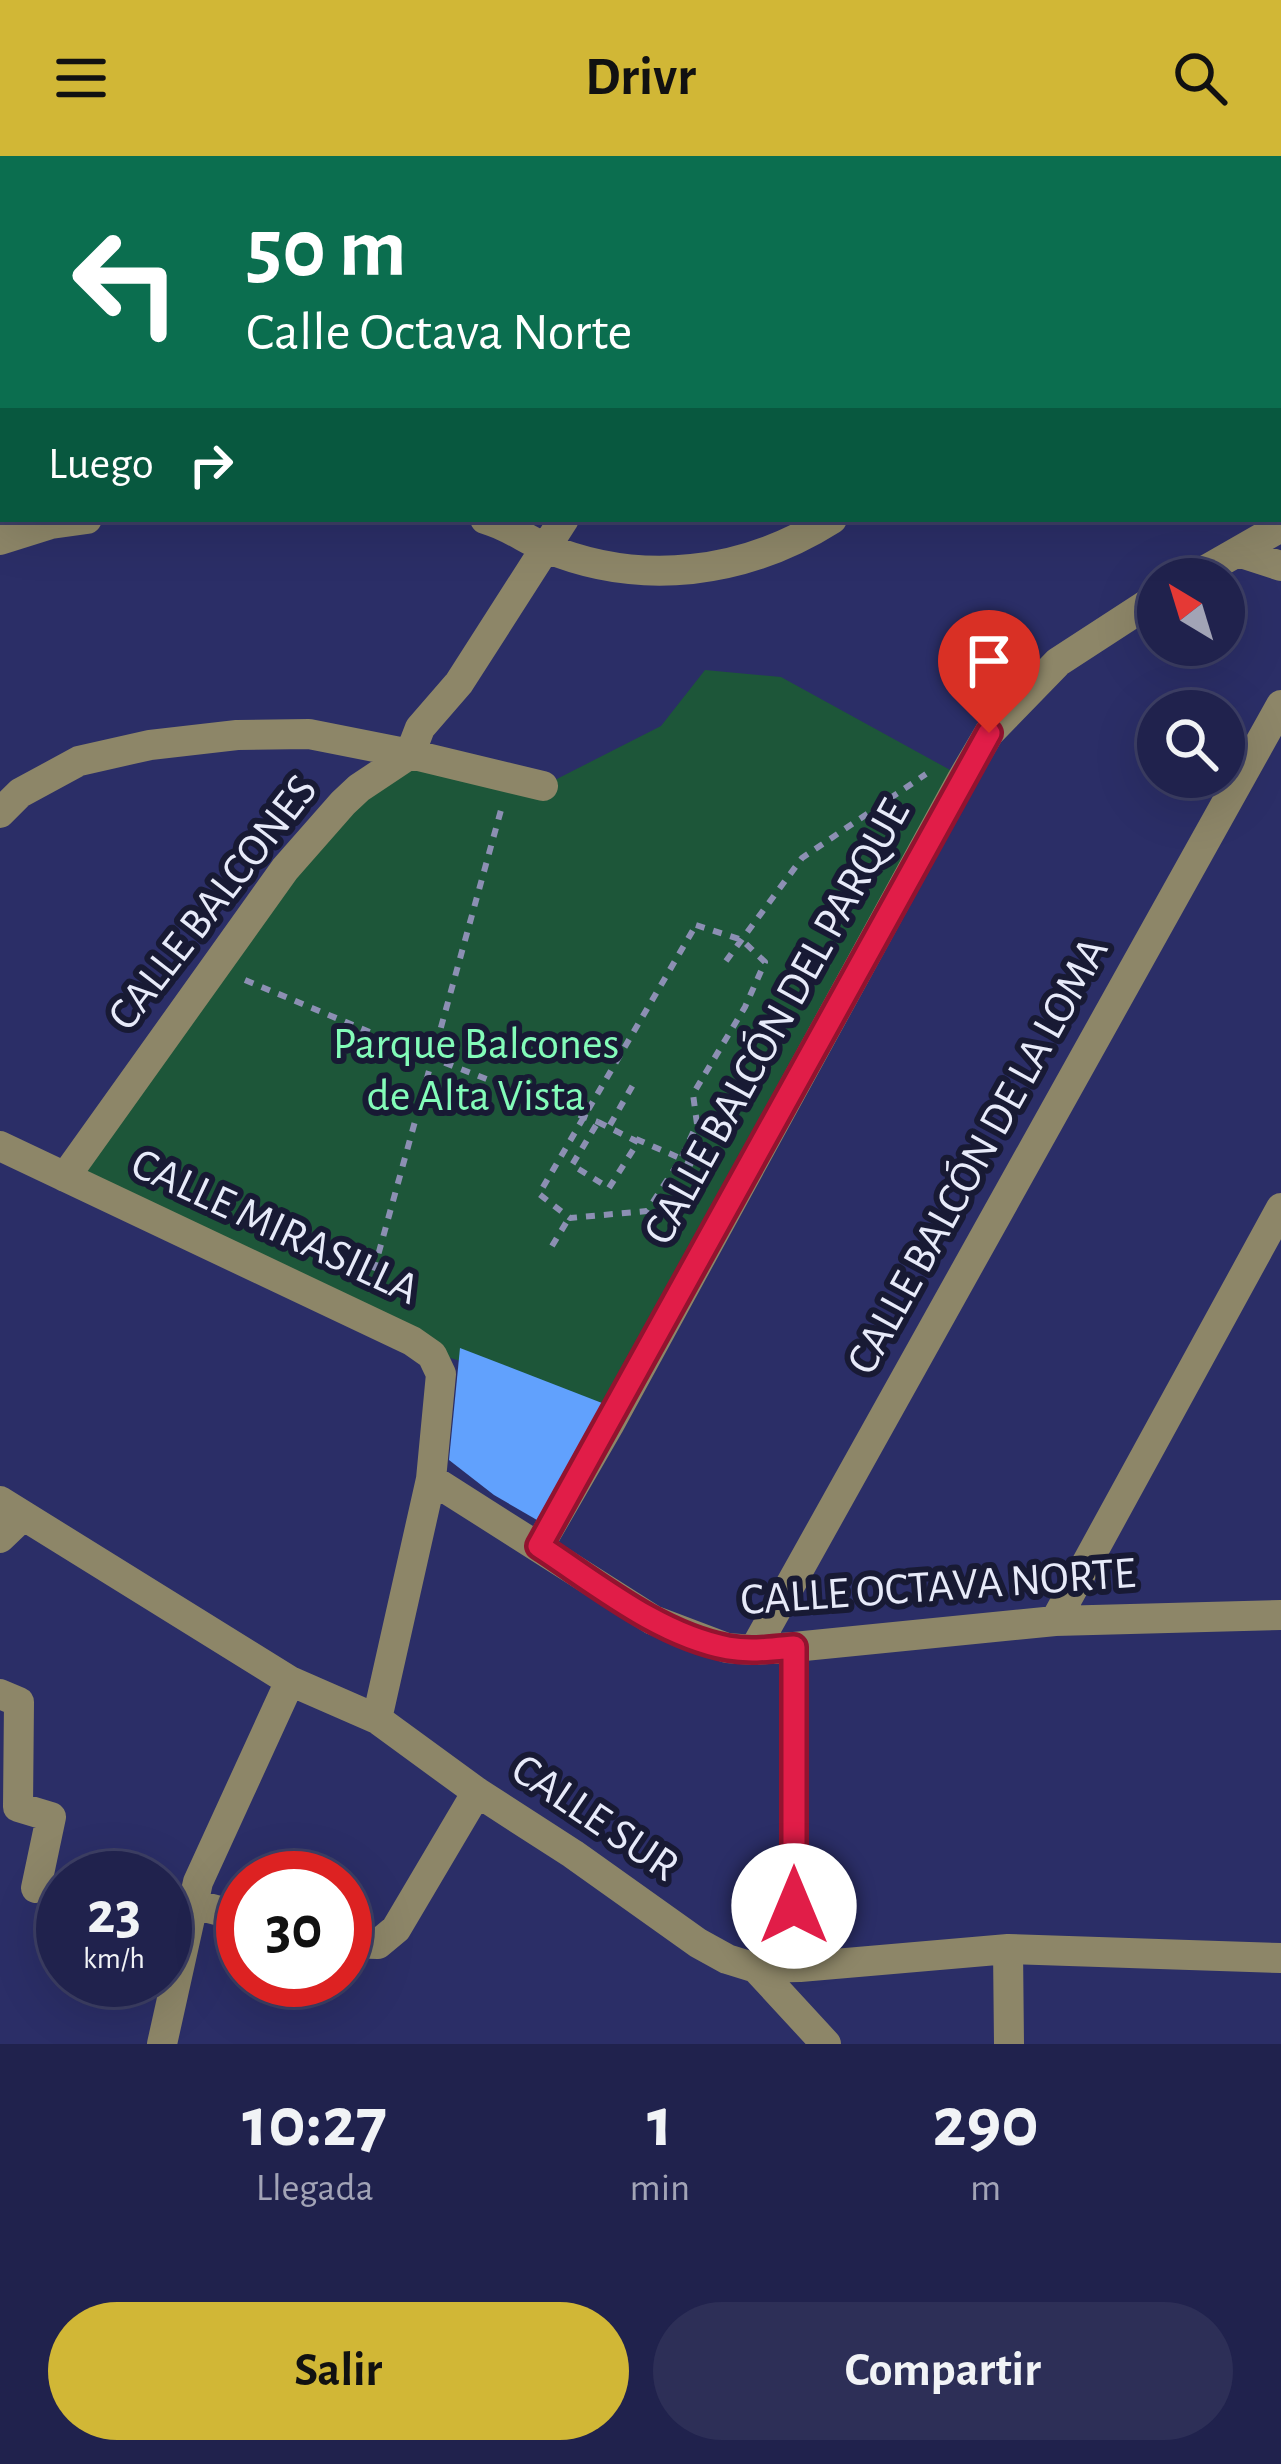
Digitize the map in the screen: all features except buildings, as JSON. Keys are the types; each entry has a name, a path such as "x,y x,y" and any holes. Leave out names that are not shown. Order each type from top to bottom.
{"street":[{"path":"0,540 65,522"},
{"path":"495,522 545,547 647,572 697,571 747,560 826,522"},
{"name":"CALLE BALCONES","path":"65,1177 284,868 359,788 410,754 420,728 459,682 562,522"},
{"path":"1227,558 1281,527"},
{"path":"1238,552 1281,566"},
{"name":"CALLE BALCÓN DEL PARQUE","path":"539,1546 989,733 1058,662 1137,611"},
{"name":"CALLE BALCÓN DE LA LOMA","path":"754,1651 1281,706"},
{"path":"0,814 20,793 79,761 150,745 237,735 309,734 543,786"},
{"name":"CALLE MIRASILLA","path":"0,1146 412,1341 436,1360 441,1374 431,1479 377,1719"},
{"path":"1055,1621 1281,1208"},
{"name":"CALLE OCTAVA NORTE","path":"431,1479 653,1620 727,1648 754,1651 1055,1621 1281,1615"},
{"name":"CALLE SUR","path":"8,1518 290,1681 377,1719 477,1792 727,1959 756,1968 800,1967 1008,1949 1281,1958"},
{"path":"794,1647 794,1906 800,1967"},
{"path":"162,2044 198,1882 290,1681"},
{"path":"10,1698 18,1807 51,1817 44,1851"},
{"path":"372,1944 396,1929 477,1792"},
{"path":"193,1904 216,1910"},
{"path":"1008,1949 1009,2044"},
{"path":"756,1968 826,2044"}],"path":[{"path":"726,961 802,857 931,770"},
{"path":"368,1292 501,810"},
{"path":"695,925 742,940 765,962 746,1007 693,1094 697,1124 681,1159 646,1211 570,1218 539,1194 584,1117 695,925"},
{"path":"243,979 726,1178"},
{"path":"609,1126 634,1084"},
{"path":"598,1122 572,1165 609,1188 638,1142 609,1126"},
{"path":"552,1246 570,1218"}],"green space":[{"name":"Parque Balcones de Alta Vista","path":"705,670 781,677 952,771 602,1403 427,1351 65,1177 285,869 410,754 543,786 661,726"}],"route":[{"path":"794,1906 794,1647 754,1651 704,1641 653,1620 539,1546 989,733"}]}
